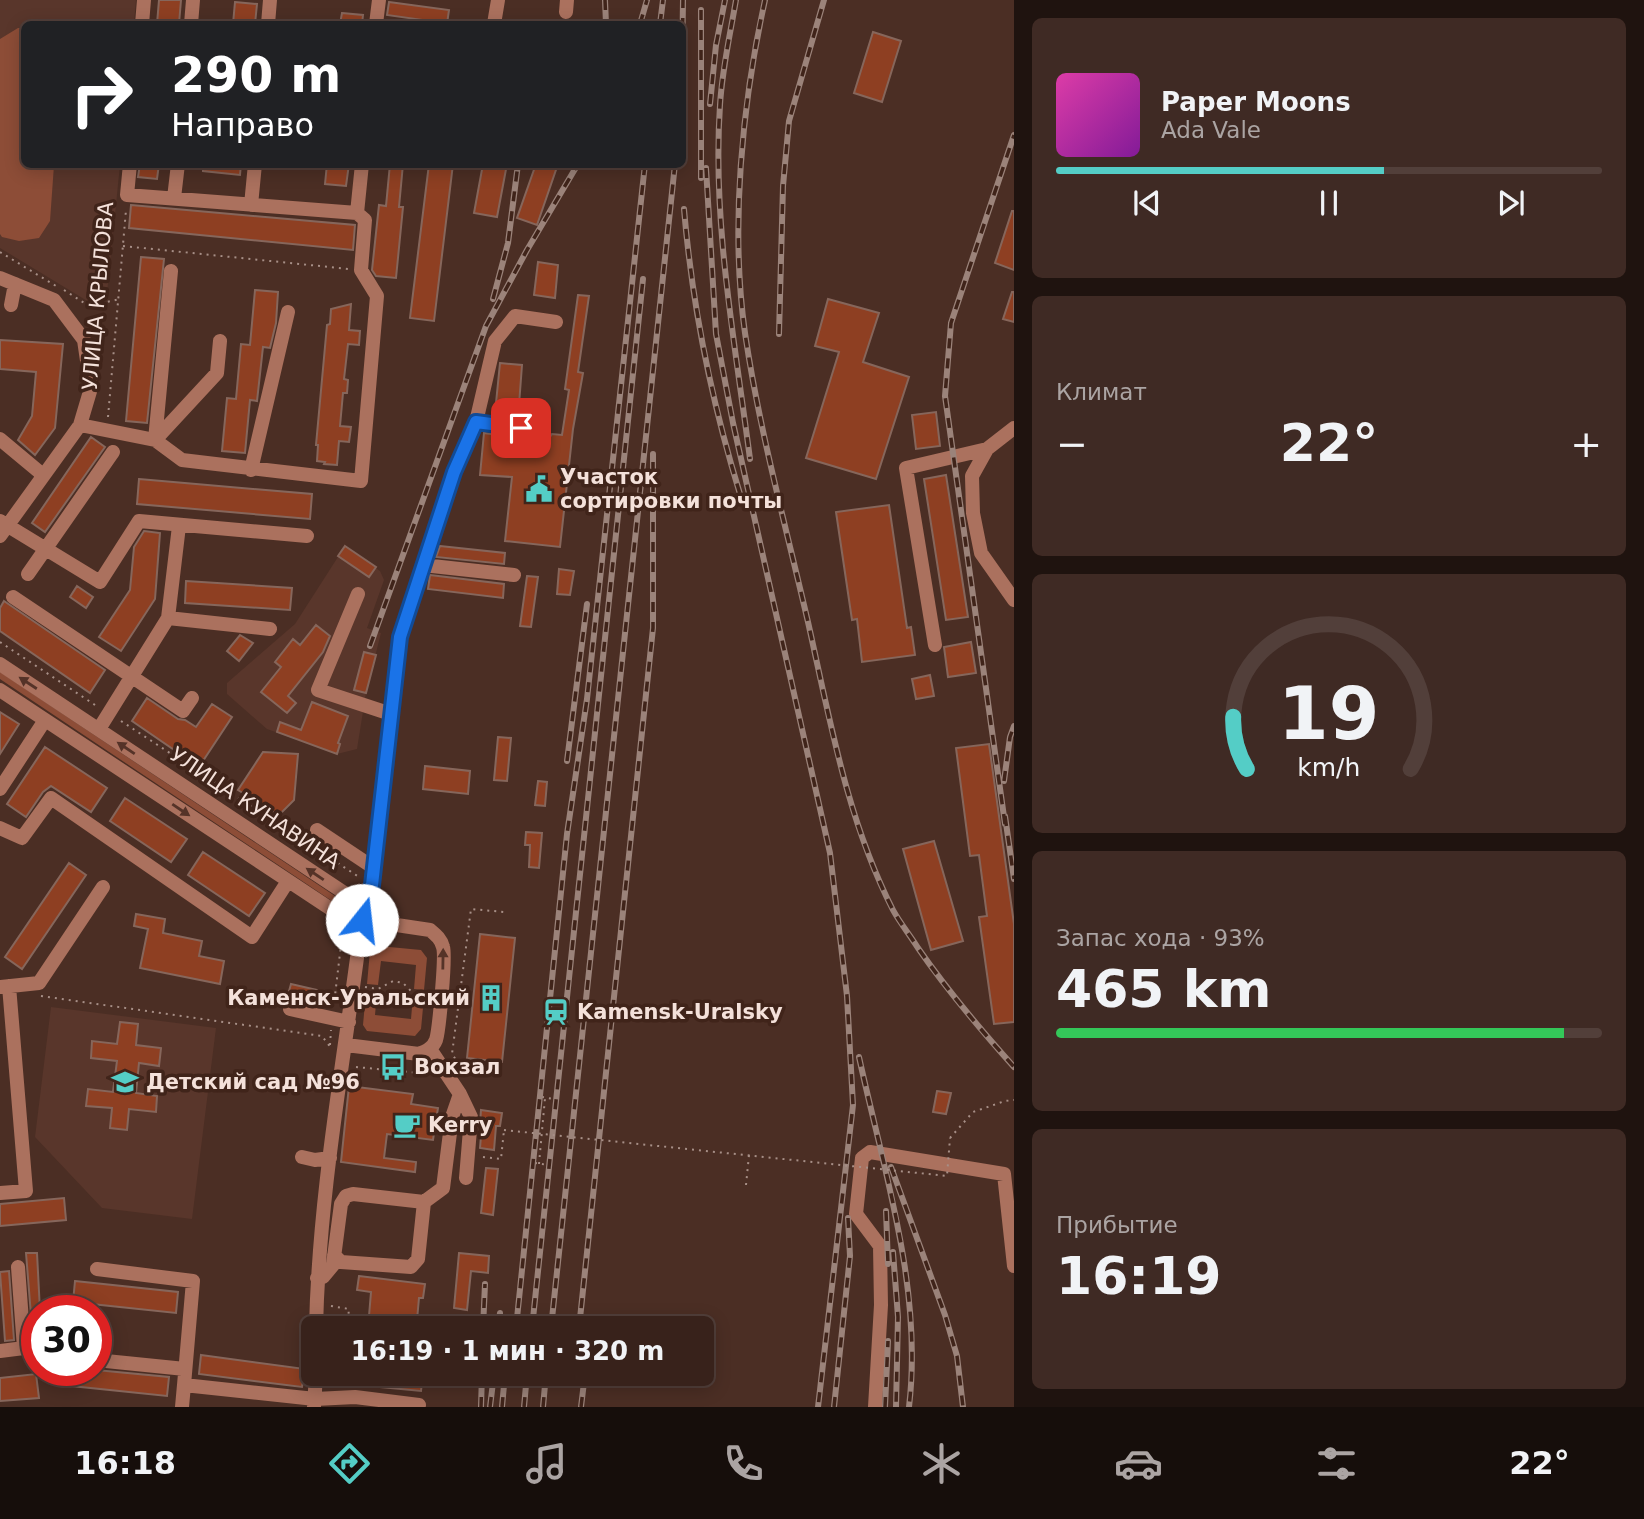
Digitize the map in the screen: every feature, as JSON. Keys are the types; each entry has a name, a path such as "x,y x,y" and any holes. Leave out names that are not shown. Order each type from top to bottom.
{"street":[{"path":"142,21 144,0"},
{"path":"191,21 194,0"},
{"path":"268,21 270,0"},
{"path":"376,21 379,0"},
{"path":"494,21 498,0"},
{"name":"УЛИЦА КРЫЛОВА","path":"127,195 130,168"},
{"path":"174,198 178,168"},
{"path":"251,205 255,168"},
{"path":"357,213 362,168"},
{"path":"80,425 155,440 182,460 361,481 377,296 361,270 365,220 357,213 127,195"},
{"path":"155,440 170,271"},
{"path":"0,278 54,300 84,340 91,388 80,425 2,527 100,582 139,521 307,536"},
{"path":"11,305 15,284"},
{"path":"251,470 288,312"},
{"path":"316,1316 317,1278 330,1158 362,920 372,885 400,637 454,472 476,422 495,341 515,316 556,322"},
{"path":"155,440 217,373 220,341"},
{"path":"476,422 543,432"},
{"path":"1014,428 988,449 972,476 973,513 981,553 1014,600"},
{"path":"0,439 43,475"},
{"path":"935,645 906,468 988,449"},
{"path":"28,574 113,452"},
{"path":"99,729 168,618 179,526"},
{"path":"423,565 514,575"},
{"path":"358,594 318,691 391,715"},
{"path":"13,597 183,711 192,698"},
{"path":"168,618 270,629"},
{"name":"УЛИЦА КУНАВИНА","path":"0,664 355,900 362,920 343,917 0,690"},
{"path":"0,789 45,720"},
{"path":"0,828 22,838 51,797 252,937 288,881"},
{"path":"317,830 374,868"},
{"path":"0,1194 26,1191 5,986 38,983 103,887"},
{"path":"346,1045 419,1054 429,1049 436,1040 444,949 439,938 430,930 362,920"},
{"path":"290,1009 349,1022"},
{"path":"429,1049 449,1076 471,1117 466,1178"},
{"path":"317,1278 323,1277 333,1265 341,1203 346,1196 353,1194 424,1202 443,1188 452,1117 460,1094"},
{"path":"875,1407 881,1306 880,1246 856,1214 862,1158 870,1152 1004,1174 1014,1266"},
{"path":"302,1157 315,1160 330,1158"},
{"path":"334,1255 341,1262 411,1267 418,1259 424,1202"},
{"path":"0,1350 24,1348 18,1267"},
{"path":"96,1269 193,1281 181,1407"},
{"path":"112,1362 185,1369"},
{"path":"184,1385 315,1403 355,1397 419,1405"}],"path":[{"name":"УЛИЦА КРЫЛОВА","path":"107,430 127,195"},
{"path":"123,246 361,270"},
{"path":"0,252 89,306 120,299"},
{"path":"0,642 372,885"},
{"path":"449,1076 461,1067 452,1054 471,909 504,912"},
{"path":"330,1045 342,936 325,922 332,910"},
{"path":"337,984 378,989 393,981 403,983 413,993 441,995"},
{"path":"38,996 322,1036 330,1045 341,1073 348,1073 356,1067 431,1074"},
{"path":"548,1164 537,1163 544,1097 554,1099"},
{"path":"467,1155 500,1159 503,1130 947,1176 950,1138 973,1112 1014,1100"},
{"path":"746,1185 749,1155"},
{"path":"326,1305 349,1309 348,1316"}],"shaded area":[{"path":"0,0 136,0 134,21 21,21 21,168 120,168 107,293 89,302 0,248"},
{"path":"21,28 21,168 54,168 50,221 39,238 19,241 2,237 0,234 0,39"},
{"path":"345,546 380,571 384,580 367,628 381,633 366,693 357,749 337,754 267,729 227,694 227,683 295,624"},
{"path":"0,672 335,896 332,901 0,679"},
{"path":"379,946 421,950 427,958 424,990 414,989 416,965 381,961 378,985 367,984 370,951"},
{"path":"366,992 377,993 375,1015 411,1019 413,996 424,997 421,1029 415,1036 367,1031 363,1025"},
{"name":"Детский сад №96","path":"51,1007 216,1028 192,1219 102,1208 35,1137"}],"building":[{"path":"159,0 181,0 179,21 157,21"},
{"path":"235,2 257,4 255,21 233,21"},
{"path":"389,2 449,10 447,21 387,15"},
{"path":"342,13 363,15 362,21 341,21"},
{"path":"873,32 901,41 882,102 854,93"},
{"path":"139,168 158,168 157,179 138,177"},
{"path":"203,168 241,168 240,175 203,171"},
{"path":"327,168 348,168 346,186 325,184"},
{"path":"390,168 403,168 399,207 403,207 396,278 376,276 372,270 379,205 386,206"},
{"path":"429,168 453,168 434,321 410,318"},
{"path":"482,168 506,168 497,217 474,213"},
{"path":"535,168 557,168 537,225 517,218"},
{"path":"131,205 355,225 353,250 129,228"},
{"path":"1014,211 1014,270 995,263"},
{"path":"141,257 164,259 147,423 126,421"},
{"path":"538,262 558,265 555,298 534,295"},
{"path":"255,290 278,292 276,323 270,348 263,347 257,401 250,400 245,453 222,451 227,398 236,399 241,344 250,345"},
{"path":"1014,292 1014,322 1003,319"},
{"name":"Участок сортировки почты","path":"578,295 589,296 578,372 583,373 573,429 560,547 505,541 512,477 480,475 484,433 542,442 547,441 552,434 562,435 569,390 565,389"},
{"path":"828,299 879,313 863,362 909,377 876,479 806,458 839,352 815,346"},
{"path":"351,304 349,330 360,331 359,345 348,344 344,379 348,380 347,393 343,393 340,426 351,427 349,442 339,441 337,465 324,464 325,462 317,461 316,445 327,325 330,324 331,309"},
{"path":"0,340 63,344 55,428 35,455 18,440 32,416 36,372 0,369"},
{"path":"500,363 522,365 519,405 496,403"},
{"path":"936,412 940,446 916,449 912,415"},
{"path":"91,437 105,447 45,532 32,523"},
{"path":"946,475 968,617 946,620 924,479"},
{"path":"139,479 312,494 310,519 137,504"},
{"path":"889,505 907,628 911,627 915,655 862,662 857,619 852,620 836,512"},
{"path":"144,531 160,533 155,599 121,651 99,637 130,590 134,547"},
{"path":"345,546 376,567 369,577 338,556"},
{"path":"440,546 505,553 504,564 436,557"},
{"path":"559,569 574,571 570,595 557,594"},
{"path":"430,575 504,584 503,598 428,589"},
{"path":"527,576 538,577 531,627 520,626"},
{"path":"186,581 292,588 290,610 185,603"},
{"path":"77,586 93,597 86,608 70,597"},
{"path":"4,601 105,670 90,693 0,631 0,608"},
{"path":"316,625 330,636 323,652 288,696 296,703 287,713 261,692 281,667 275,662 293,639 300,645"},
{"path":"240,635 253,643 239,661 227,651"},
{"path":"971,642 976,673 948,677 944,647"},
{"path":"364,652 376,655 366,693 354,690"},
{"path":"930,675 934,696 916,699 912,679"},
{"path":"147,698 178,719 196,727 212,704 232,717 199,767 132,721"},
{"path":"312,702 348,716 337,754 277,732 280,722 301,730"},
{"path":"0,712 19,724 0,754"},
{"path":"498,737 511,738 507,781 494,780"},
{"path":"989,744 1014,924 1014,1022 994,1024 979,917 987,916 979,855 970,856 956,748"},
{"path":"45,747 107,788 91,812 51,786 43,792 26,817 7,804"},
{"path":"263,752 298,754 294,800 279,815 238,790"},
{"path":"425,766 470,771 468,794 423,789"},
{"path":"538,781 547,782 545,806 535,805"},
{"path":"125,798 187,839 171,862 110,821"},
{"path":"526,832 542,833 539,868 529,867 530,845 525,845"},
{"path":"934,841 963,941 931,950 903,849"},
{"path":"203,852 265,893 249,916 188,875"},
{"path":"69,863 86,875 22,969 5,957"},
{"path":"136,914 165,919 163,933 202,941 199,956 224,961 220,984 140,968 148,929 134,926"},
{"name":"Каменск-Уральский","path":"480,934 515,938 502,1062 467,1058"},
{"path":"291,984 317,990 314,1001 288,995"},
{"path":"120,1022 138,1024 136,1045 161,1048 159,1066 139,1063 136,1093 157,1096 156,1112 129,1109 127,1130 110,1128 112,1108 86,1106 88,1089 113,1092 117,1061 91,1058 92,1041 117,1044"},
{"path":"349,1086 413,1094 411,1104 438,1108 433,1140 387,1134 384,1158 416,1162 415,1172 341,1162"},
{"path":"937,1091 951,1093 946,1114 933,1112"},
{"path":"481,1110 502,1113 500,1126 496,1126 494,1150 480,1148"},
{"path":"486,1168 498,1169 493,1215 481,1213"},
{"path":"64,1198 66,1220 0,1226 0,1204"},
{"path":"26,1253 37,1253 39,1295 29,1295"},
{"path":"459,1253 489,1256 488,1273 471,1271 467,1310 454,1308"},
{"path":"9,1271 14,1340 5,1341 0,1272"},
{"path":"359,1276 425,1284 423,1298 419,1298 417,1316 369,1316 371,1292 357,1290"},
{"path":"75,1281 178,1292 176,1313 112,1306 112,1295 74,1295"},
{"path":"201,1355 301,1368 302,1386 302,1387 199,1374"},
{"path":"112,1372 169,1377 167,1396 72,1386 112,1386"},
{"path":"21,1376 21,1386 38,1386 39,1398 0,1401 0,1378"},
{"path":"370,1386 422,1386 421,1391"}],"railway":[{"path":"605,0 606,21"},
{"path":"641,21 647,0"},
{"path":"660,21 663,0"},
{"path":"683,0 683,21"},
{"path":"710,104 716,45 725,0"},
{"path":"736,0 721,92 719,193 726,282 750,459"},
{"path":"765,0 750,81 741,166 741,293 758,405 832,732 863,841 893,910 940,979 1014,1067"},
{"path":"779,334 783,186 789,121 824,0"},
{"path":"701,10 701,178"},
{"path":"1005,824 945,396 951,323 1014,135"},
{"path":"493,299 508,243 517,168"},
{"path":"370,646 486,326 576,168"},
{"path":"517,1316 567,834 587,699 645,168"},
{"path":"552,1316 675,168"},
{"path":"706,168 716,334 733,423 830,853 847,996 853,1105 818,1407"},
{"path":"684,209 704,353 740,494"},
{"path":"533,1316 643,279"},
{"path":"580,1316 653,628 653,454"},
{"path":"567,761 587,604"},
{"path":"1004,781 1014,726"},
{"path":"1005,816 1014,879"},
{"path":"859,1057 899,1231 906,1275 911,1319 909,1407"},
{"path":"891,1167 945,1315 957,1356 963,1407"},
{"path":"886,1211 888,1264"},
{"path":"834,1407 850,1256 848,1218"},
{"path":"893,1252 898,1317 896,1407"},
{"path":"484,1316 485,1284"},
{"path":"885,1407 888,1341"},
{"path":"481,1407 482,1386"},
{"path":"490,1407 493,1386"},
{"path":"502,1407 504,1386"},
{"path":"524,1407 526,1386"},
{"path":"543,1407 545,1386"},
{"path":"581,1407 584,1386"}],"place":[{"name":"Участок сортировки почты","path":"539,489"},
{"name":"Каменск-Уральский","path":"491,998"},
{"name":"Kamensk-Uralsky","path":"556,1012"},
{"name":"Вокзал","path":"393,1067"},
{"name":"Детский сад №96","path":"125,1082"},
{"name":"Kerry","path":"407,1125"}],"route":[{"path":"362,920 372,885 400,637 454,472 476,422 521,428"}]}
